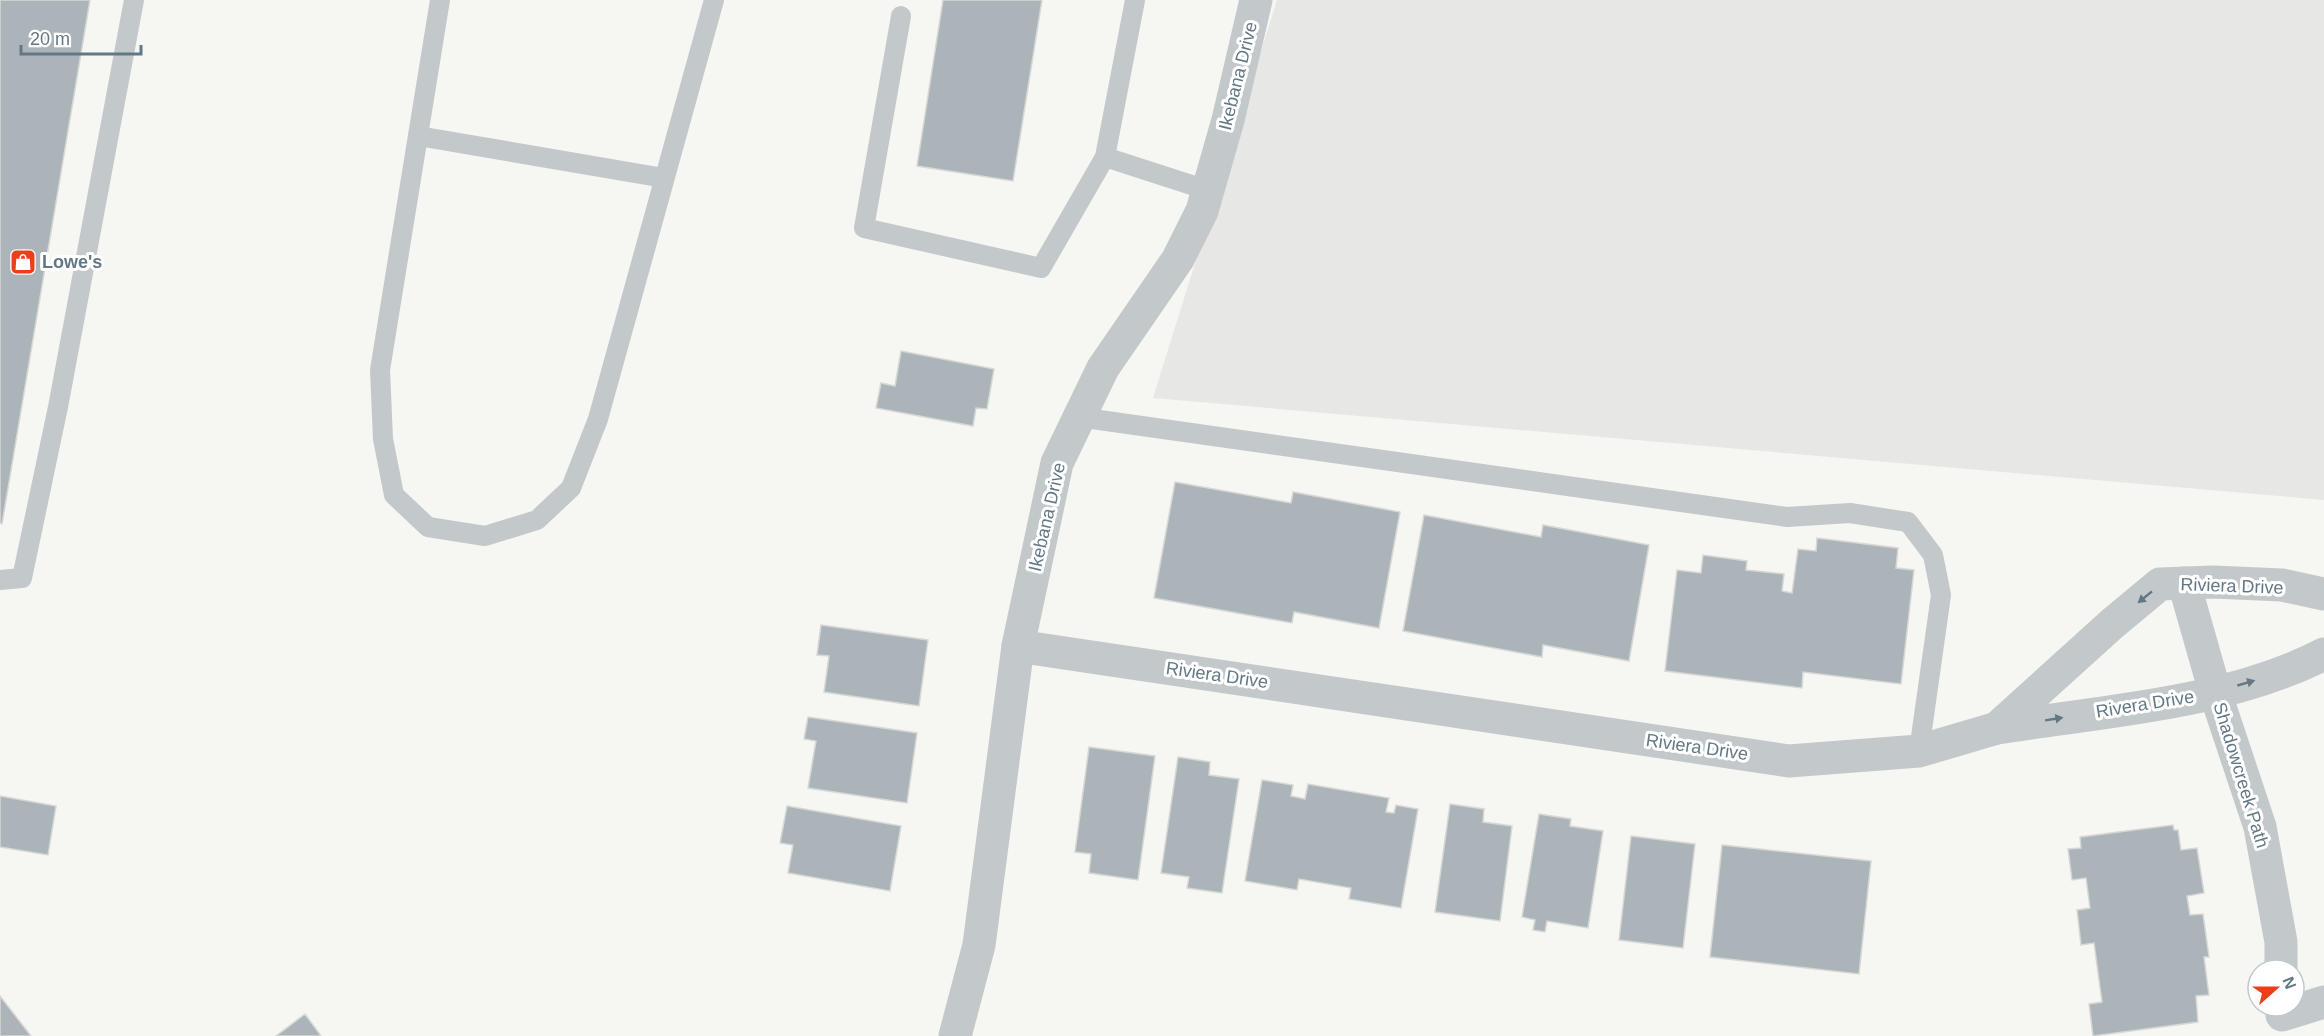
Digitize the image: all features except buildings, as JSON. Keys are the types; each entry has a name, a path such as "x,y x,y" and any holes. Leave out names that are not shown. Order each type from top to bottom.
{"street":[{"name":"Ikebana Drive","path":"955,1036 979,945 1018,646 1058,463 1103,368 1178,259 1202,211 1228,120 1256,0"},
{"name":"Riviera Drive","path":"1018,646 1789,761 1919,751 1997,728 2160,584 2213,582 2282,585 2324,594"},
{"name":"Shadowcreek Path","path":"2184,583 2215,692 2260,827 2281,942 2281,958"},
{"name":"Rivera Drive","path":"1997,728 2197,697 2298,667 2324,654"},
{"path":"2280,1019 2324,1002"}],"lane":[{"path":"0,580 22,578 58,407 134,0"},
{"path":"441,0 380,370 383,439 394,495 428,528 485,536 537,520 571,488 598,419 714,0"},
{"path":"901,16 864,228 1041,268 1105,158 1135,0"},
{"path":"418,135 664,178"},
{"path":"1105,158 1207,190"},
{"path":"1078,417 1787,517 1850,513 1908,522 1933,555 1941,595 1919,751"}],"shaded area":[{"path":"1277,0 2324,0 2324,500 1153,398"}],"place":[{"name":"Lowe's","path":"23,262"}]}
